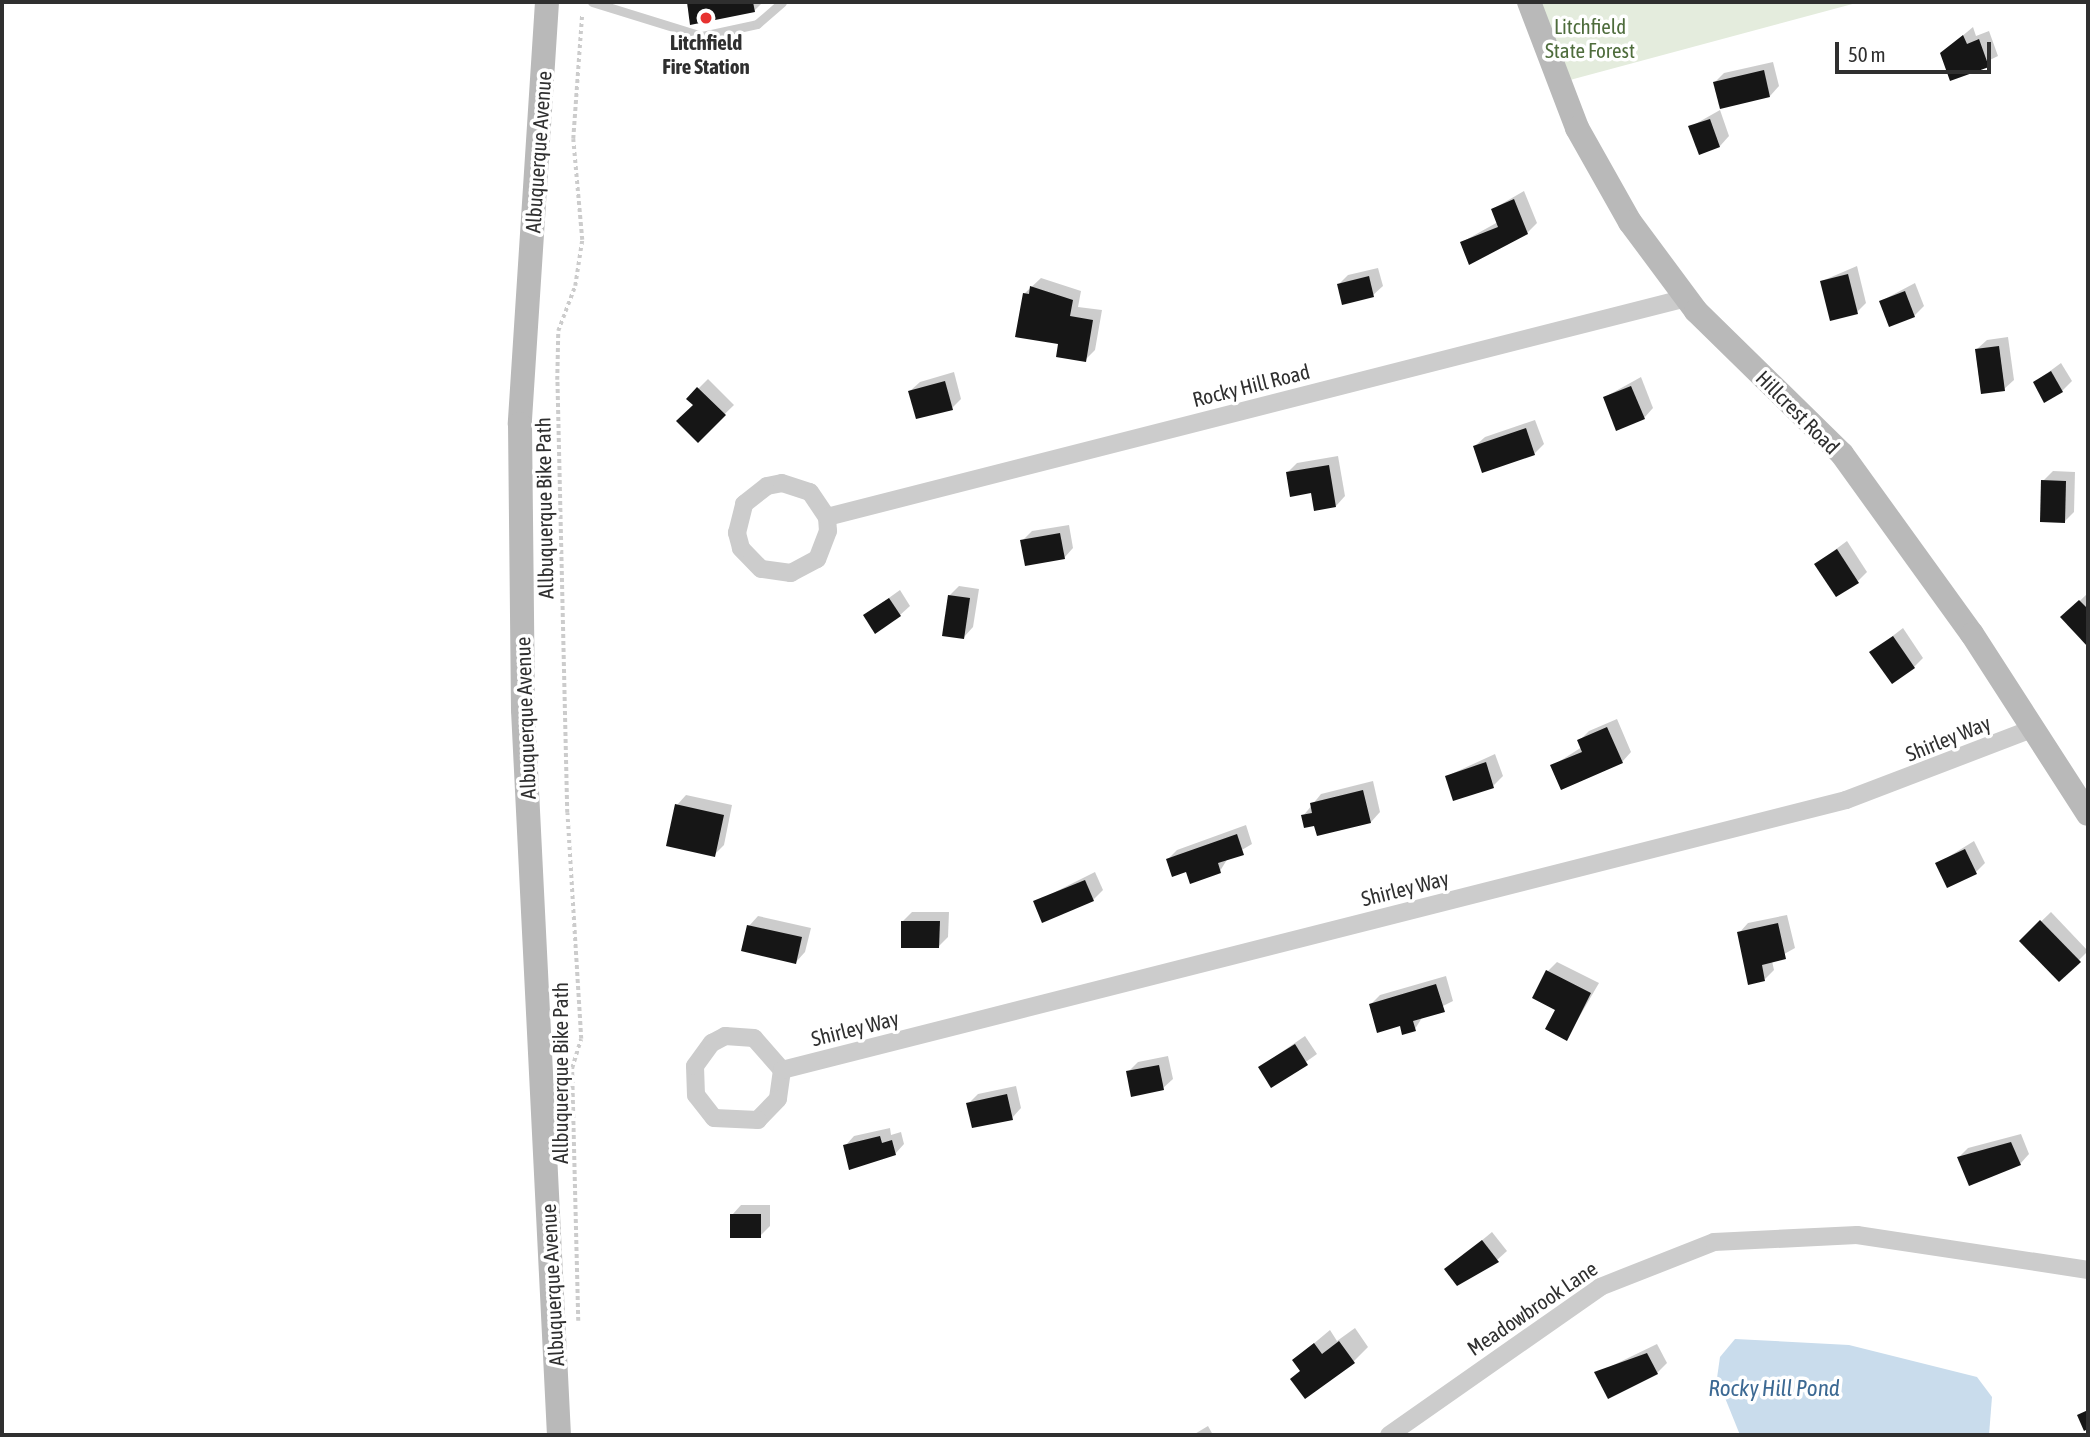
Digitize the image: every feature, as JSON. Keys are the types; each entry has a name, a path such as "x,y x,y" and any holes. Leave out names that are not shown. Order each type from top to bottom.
{"street":[{"name":"Albuquerque Avenue","path":"547,2 520,424 522,656 559,1435"},
{"name":"Hillcrest Road","path":"1530,2 1591,156 1686,298 1842,454 1940,587 2088,814"},
{"name":"Rocky Hill Road","path":"827,517 1686,298"},
{"path":"782,483 810,492 827,517 828,531 817,559 791,573 761,569 741,548 737,533 744,504 782,483"},
{"name":"Shirley Way","path":"782,1070 1846,800 2032,729"},
{"path":"725,1037 754,1038 782,1070 778,1099 758,1120 728,1123 709,1113 696,1095 698,1059 725,1037"},
{"name":"Meadowbrook Lane","path":"1389,1435 1600,1287 1714,1242 1808,1233 1870,1236 2088,1270"}],"lane":[{"path":"588,3 702,36 757,24 782,2"}],"path":[{"name":"Allbuquerque Bike Path","path":"577,1328 572,1068 581,1039 567,813 557,368 558,331 575,286 582,240 573,139 588,3"}],"green space":[{"name":"Litchfield State Forest","path":"1539,2 1860,2 1570,80"}],"water":[{"name":"Rocky Hill Pond","path":"1735,1339 1849,1345 1977,1377 1992,1397 1989,1435 1740,1435 1717,1378 1720,1357"}],"building":[{"name":"Litchfield Fire Station","path":"687,2 753,2 755,12 690,25"},
{"path":"1963,35 1967,44 1979,39 1989,67 1950,81 1940,53"},
{"path":"1764,70 1770,97 1720,109 1713,82"},
{"path":"1710,119 1720,147 1699,155 1688,126"},
{"path":"1514,199 1528,234 1469,265 1460,242 1498,227 1491,209"},
{"path":"1848,274 1858,314 1830,321 1820,281"},
{"path":"1369,276 1374,297 1342,305 1337,284"},
{"path":"1030,286 1073,300 1070,316 1093,320 1086,362 1056,357 1058,344 1015,337 1023,293 1029,294"},
{"path":"1905,291 1915,317 1889,327 1879,301"},
{"path":"1999,346 2005,391 1981,394 1975,349"},
{"path":"2051,371 2063,392 2044,403 2033,382"},
{"path":"945,381 953,410 916,419 908,391"},
{"path":"1631,386 1645,419 1616,431 1603,397"},
{"path":"697,387 726,415 698,443 676,421 693,405 686,399"},
{"path":"1526,428 1535,455 1482,473 1473,446"},
{"path":"1329,465 1336,507 1314,511 1311,493 1290,497 1286,472"},
{"path":"2041,480 2066,481 2065,523 2040,522"},
{"path":"1060,533 1065,559 1025,566 1020,540"},
{"path":"1837,549 1859,583 1836,597 1814,564"},
{"path":"948,595 970,598 964,639 942,636"},
{"path":"889,598 901,616 875,634 863,615"},
{"path":"2079,600 2088,609 2088,647 2060,617"},
{"path":"1893,636 1915,668 1892,684 1869,652"},
{"path":"1607,727 1623,763 1561,790 1550,765 1582,752 1577,740"},
{"path":"1486,762 1494,788 1453,801 1445,776"},
{"path":"1363,790 1371,823 1317,836 1314,826 1304,828 1301,815 1312,813 1310,803"},
{"path":"675,804 724,815 715,857 666,846"},
{"path":"1237,834 1244,855 1218,863 1221,873 1190,884 1186,872 1172,877 1166,859"},
{"path":"1965,849 1977,874 1947,888 1935,863"},
{"path":"1085,880 1094,901 1042,923 1033,901"},
{"path":"2040,920 2081,962 2059,982 2019,941"},
{"path":"901,921 940,921 939,948 901,948"},
{"path":"1778,923 1786,959 1762,965 1765,981 1748,985 1737,932"},
{"path":"747,925 802,937 796,964 741,951"},
{"path":"1546,970 1591,993 1567,1041 1545,1029 1555,1010 1532,998"},
{"path":"1436,984 1445,1012 1413,1021 1416,1031 1402,1035 1400,1026 1377,1033 1369,1004"},
{"path":"1295,1044 1308,1065 1271,1088 1258,1067"},
{"path":"1159,1065 1164,1090 1131,1097 1126,1071"},
{"path":"1007,1094 1013,1120 972,1128 966,1103"},
{"path":"880,1136 882,1143 892,1140 896,1155 849,1170 843,1145"},
{"path":"2011,1142 2021,1165 1969,1186 1957,1157"},
{"path":"730,1214 761,1214 761,1238 730,1238"},
{"path":"1482,1240 1499,1262 1457,1286 1444,1269"},
{"path":"1339,1341 1355,1363 1305,1399 1290,1379 1300,1371 1292,1360 1314,1343 1322,1354"},
{"path":"1647,1353 1658,1374 1608,1399 1594,1372"},
{"path":"2088,1410 2088,1429 2084,1431 2077,1415"}],"place":[{"name":"Litchfield Fire Station","path":"706,18"}]}
